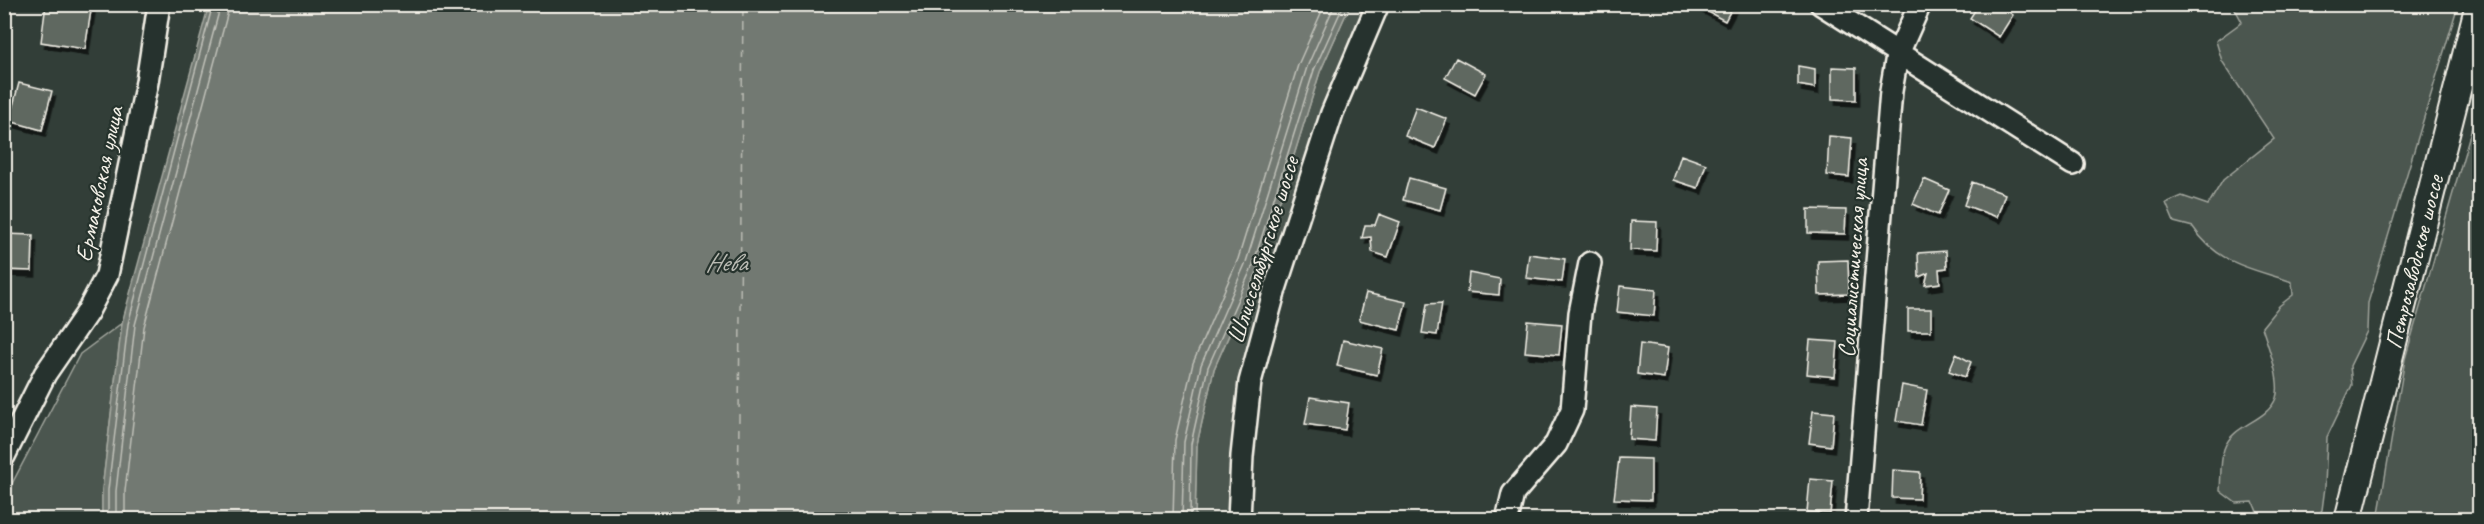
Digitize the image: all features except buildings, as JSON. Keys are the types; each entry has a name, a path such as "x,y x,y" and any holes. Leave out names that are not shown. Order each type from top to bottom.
{"main road":[{"name":"Петрозаводское шоссе","path":"2348,519 2479,4"}],"street":[{"name":"Ермаковская улица","path":"4,456 45,374 87,313 107,275 147,82 159,4"},
{"name":"Шлиссельбургское шоссе","path":"1239,519 1242,456 1250,382 1272,299 1332,113 1378,4"},
{"path":"1821,4 1897,56 2073,164"},
{"name":"Социалистическая улица","path":"1856,519 1891,91 1897,56 1920,4"},
{"path":"1507,519 1513,494 1556,444 1572,410 1580,313 1590,263"}],"shaded area":[{"path":"1350,5 1376,5 1239,431 1228,495 1229,519 1195,520 1197,444 1214,369 1259,267 1320,72"},
{"path":"2233,5 2458,5 2368,303 2367,331 2350,366 2352,385 2327,437 2322,510 2316,519 2260,519 2253,502 2236,503 2220,491 2222,459 2228,441 2234,434 2265,413 2276,398 2276,373 2262,327 2279,306 2293,295 2292,282 2237,264 2213,250 2193,227 2174,222 2166,203 2182,196 2208,205 2223,180 2274,139 2222,61 2216,41 2242,22"},
{"path":"2479,103 2479,519 2378,519 2405,359"},
{"path":"122,323 102,490 102,519 5,520 5,497 80,354"}],"water":[{"name":"Нева","path":"206,5 1350,5 1320,72 1259,267 1214,369 1197,444 1195,519 102,519 102,490 122,323 208,8"}],"ferry route":[{"path":"738,520 743,4"}]}
